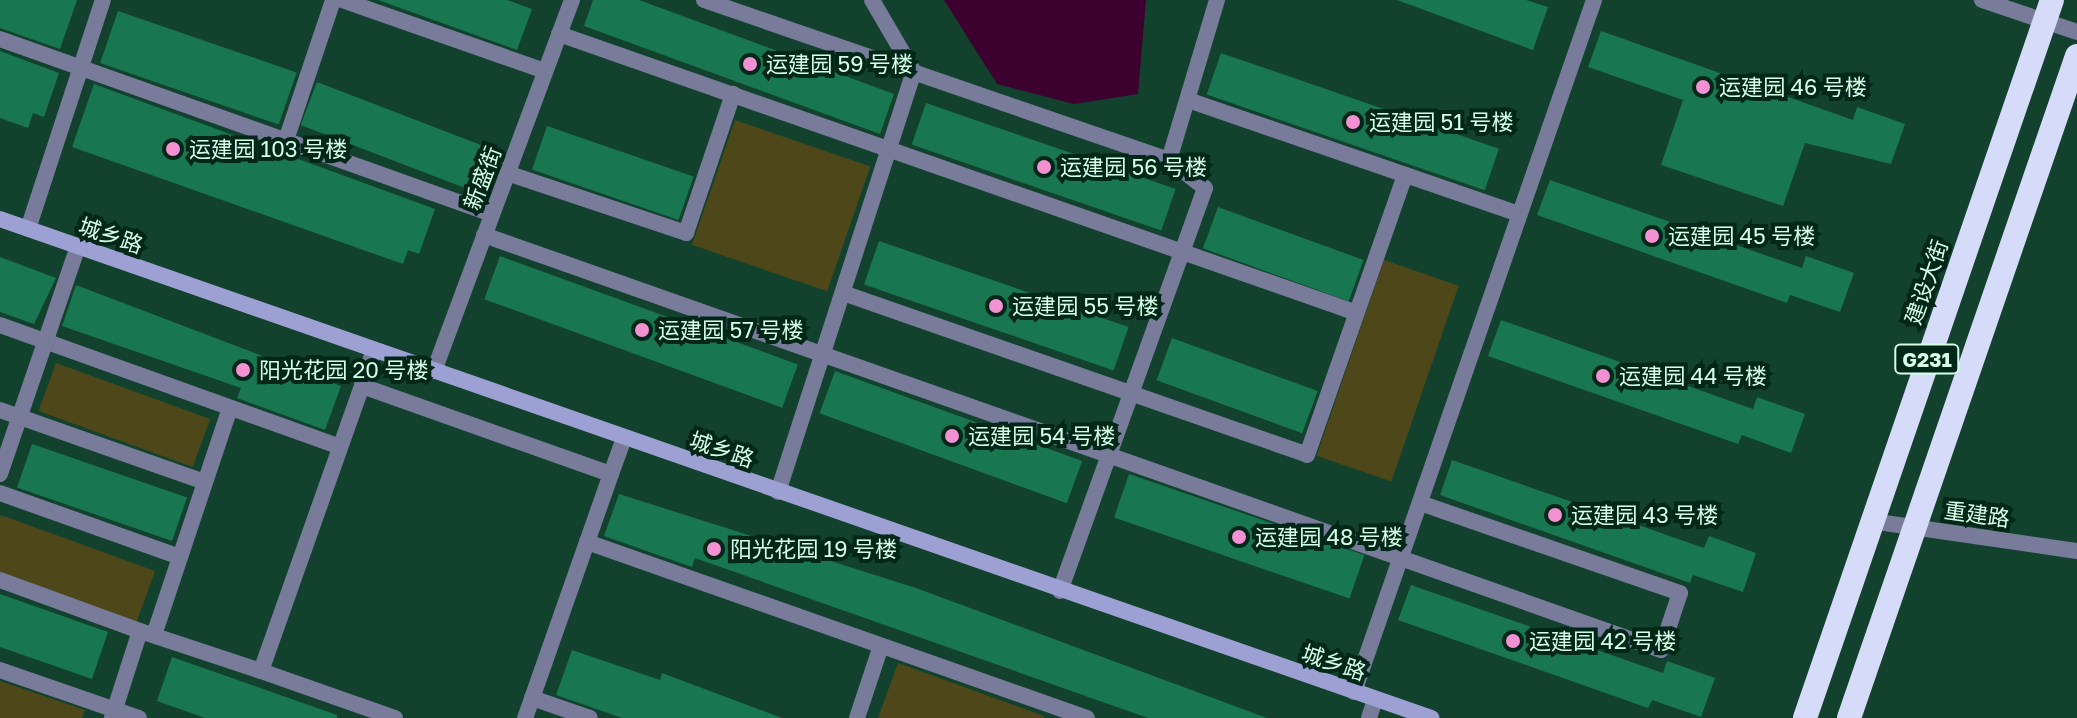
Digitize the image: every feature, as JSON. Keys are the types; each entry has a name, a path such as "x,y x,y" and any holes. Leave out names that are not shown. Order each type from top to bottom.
{"highway":[{"name":"建设大街","path":"1805,718 2048,11"},
{"name":"G231","path":"1849,718 2077,56"}],"main road":[{"name":"城乡路","path":"0,219 1431,718"}],"street":[{"path":"28,229 103,0"},
{"path":"286,140 333,0"},
{"path":"342,0 545,71"},
{"name":"新盛街","path":"434,371 572,0"},
{"path":"704,0 1169,160 1205,188 1060,591"},
{"path":"778,492 914,72 872,0"},
{"path":"1169,160 1217,0"},
{"path":"1354,692 1594,0"},
{"path":"1982,0 2048,11 2077,32"},
{"path":"559,34 1357,313"},
{"path":"0,39 492,214"},
{"path":"507,173 686,233 733,94"},
{"path":"1188,100 1519,214"},
{"path":"843,293 1307,455 1405,175"},
{"path":"484,235 1661,650 1680,593 1420,503"},
{"path":"0,474 78,246"},
{"path":"0,325 340,447"},
{"path":"261,671 374,350"},
{"path":"362,386 611,474"},
{"path":"113,714 180,557 230,408"},
{"path":"0,410 205,482"},
{"path":"525,718 624,438"},
{"path":"0,493 180,557"},
{"name":"重建路","path":"1871,521 2077,551"},
{"path":"587,542 1084,717"},
{"path":"0,580 385,716"},
{"path":"857,718 881,646"},
{"path":"0,670 113,714 139,718"},
{"path":"532,698 590,718"},
{"path":"1369,718 1375,699"}],"shaded area":[{"path":"944,0 1146,0 1138,94 1074,104 997,84"},
{"path":"735,120 870,167 827,291 692,245"},
{"path":"1384,260 1459,286 1391,481 1317,456"},
{"path":"56,363 210,419 193,467 39,411"},
{"path":"1,515 155,571 137,622 0,572"},
{"path":"898,663 1044,716 1044,718 878,718"},
{"path":"0,681 85,710 82,718 0,718"}],"building":[{"path":"0,0 77,0 60,49 0,28"},
{"path":"378,0 507,0 532,9 517,50"},
{"name":"运建园 59 号楼","path":"593,0 639,0 894,94 880,134 584,26"},
{"path":"1397,0 1526,0 1548,7 1533,50"},
{"path":"118,11 297,73 279,125 100,63"},
{"path":"1601,31 1853,120 1857,107 1905,124 1891,164 1805,143 1783,206 1661,165 1683,100 1588,67"},
{"path":"0,51 59,73 44,117 33,113 28,128 0,118"},
{"name":"运建园 51 号楼","path":"1221,53 1499,149 1485,190 1207,95"},
{"path":"317,82 484,146 468,189 301,125"},
{"path":"94,84 435,209 419,254 408,250 403,264 72,147"},
{"name":"运建园 56 号楼","path":"926,103 1176,189 1161,231 912,145"},
{"path":"547,126 694,176 679,220 532,169"},
{"name":"运建园 45 号楼","path":"1550,180 1802,268 1806,256 1854,273 1840,312 1790,295 1787,303 1537,215"},
{"path":"1218,207 1364,260 1349,301 1203,248"},
{"name":"运建园 55 号楼","path":"879,241 1129,327 1114,370 864,284"},
{"name":"运建园 57 号楼","path":"500,256 798,364 782,408 484,299"},
{"path":"0,257 56,278 34,324 0,312"},
{"name":"阳光花园 20 号楼","path":"76,285 341,386 325,430 237,398 241,388 62,326"},
{"name":"运建园 44 号楼","path":"1501,320 1753,409 1757,397 1805,414 1791,453 1742,435 1738,444 1488,356"},
{"path":"1172,338 1318,391 1302,433 1157,380"},
{"name":"运建园 54 号楼","path":"835,371 1082,461 1067,503 820,413"},
{"path":"32,444 187,497 172,541 17,487"},
{"name":"运建园 43 号楼","path":"1452,460 1704,548 1709,536 1756,553 1743,592 1693,575 1690,583 1440,495"},
{"name":"运建园 48 号楼","path":"1129,474 1364,555 1349,599 1114,517"},
{"path":"619,494 916,588 1267,718 1148,718 695,558 692,567 604,536"},
{"name":"运建园 42 号楼","path":"1411,585 1663,673 1667,661 1715,678 1701,717 1652,700 1648,708 1398,620"},
{"path":"0,594 108,632 92,679 0,647"},
{"path":"572,650 660,680 662,673 782,718 622,718 556,695"},
{"path":"172,657 337,715 337,718 205,718 157,701"}],"place":[{"name":"运建园 59 号楼","path":"750,64"},
{"name":"运建园 46 号楼","path":"1703,87"},
{"name":"运建园 51 号楼","path":"1353,122"},
{"name":"运建园 103 号楼","path":"173,149"},
{"name":"运建园 56 号楼","path":"1044,167"},
{"name":"运建园 45 号楼","path":"1652,236"},
{"name":"运建园 55 号楼","path":"996,306"},
{"name":"运建园 57 号楼","path":"642,330"},
{"name":"阳光花园 20 号楼","path":"243,370"},
{"name":"运建园 44 号楼","path":"1603,376"},
{"name":"运建园 54 号楼","path":"952,436"},
{"name":"运建园 43 号楼","path":"1555,515"},
{"name":"运建园 48 号楼","path":"1239,537"},
{"name":"阳光花园 19 号楼","path":"714,549"},
{"name":"运建园 42 号楼","path":"1513,641"}]}
